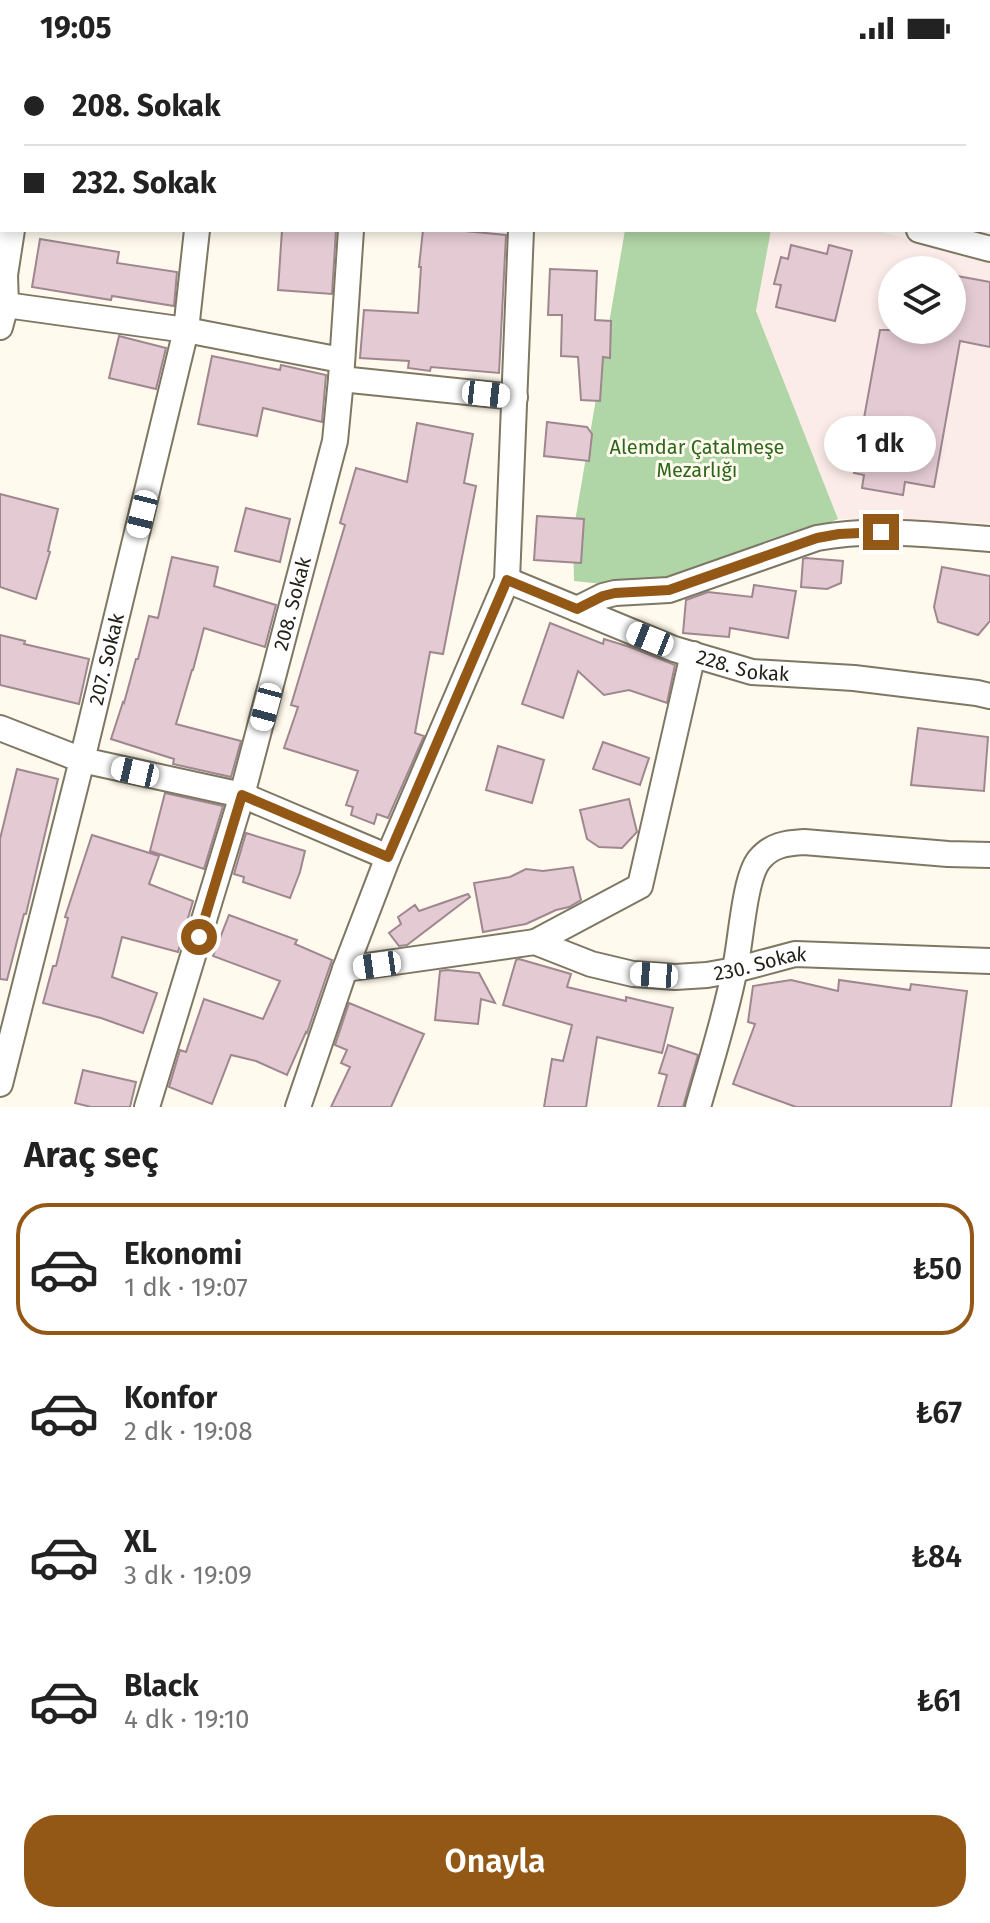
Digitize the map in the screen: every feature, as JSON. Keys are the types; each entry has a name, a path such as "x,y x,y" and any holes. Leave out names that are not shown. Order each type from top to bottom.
{"street":[{"path":"12,232 3,274 3,316 186,330 341,369 515,397"},
{"name":"207. Sokak","path":"0,1084 186,330 197,232"},
{"name":"208. Sokak","path":"147,1107 242,795 335,441 351,232"},
{"path":"298,1107 345,969 388,857 507,580 521,232"},
{"path":"926,232 990,249"},
{"path":"577,609 615,593 669,590 817,538 839,534 881,532 990,539"},
{"name":"228. Sokak","path":"507,580 674,649 752,672 854,678 990,696"},
{"path":"535,942 640,886 693,654"},
{"path":"0,728 82,760 242,795 388,857"},
{"path":"698,1107 735,970 750,876 758,861 770,849 785,843 804,842 990,855"},
{"name":"230. Sokak","path":"345,969 535,942 591,964 633,974 675,977 735,970 795,954 990,961"}],"shaded area":[{"path":"771,232 881,232 990,259 990,523 838,519 756,311"}],"green space":[{"name":"Alemdar Çatalmeşe Mezarlığı","path":"625,232 771,232 756,311 838,519 670,591 574,581 573,533"}],"building":[{"path":"282,232 336,232 332,294 278,290"},
{"path":"423,232 506,235 499,373 431,367 430,371 408,368 409,361 360,358 364,310 418,313"},
{"path":"40,239 119,252 117,263 177,272 174,306 112,296 111,300 32,287"},
{"path":"791,245 827,254 829,245 852,251 835,321 776,307 781,285 774,284 781,257 788,259"},
{"path":"550,269 597,271 595,320 611,321 610,358 603,357 600,401 581,400 578,357 561,356 562,315 548,315"},
{"path":"966,278 990,282 990,347 966,342"},
{"path":"119,336 166,348 156,389 109,378"},
{"path":"878,341 878,344 959,344 934,487 905,482 903,495 862,488 864,475 854,473"},
{"path":"212,356 280,370 281,365 326,375 322,422 263,408 257,436 198,424"},
{"path":"547,422 587,427 592,434 589,461 544,456"},
{"path":"417,423 473,434 464,483 476,486 443,654 430,652 415,733 424,736 388,818 377,814 374,824 351,815 353,807 346,805 358,771 284,748 298,707 291,705 345,525 340,523 356,468 407,482"},
{"path":"0,494 58,509 50,552 36,599 0,587"},
{"path":"246,508 290,519 280,562 235,551"},
{"path":"537,516 584,519 581,563 534,560"},
{"path":"172,557 218,567 214,586 276,605 265,647 204,628 176,724 241,741 231,777 173,764 174,759 111,739 149,616 158,618"},
{"path":"803,559 843,561 841,583 827,589 801,587"},
{"path":"942,567 990,576 990,621 978,635 938,622 934,607"},
{"path":"754,585 796,591 788,638 730,628 729,637 683,633 686,600 708,592 752,597"},
{"path":"550,623 603,644 604,639 675,665 667,703 629,690 604,695 578,671 563,718 522,704"},
{"path":"0,635 25,641 24,644 89,659 79,704 0,685"},
{"path":"918,728 988,737 984,791 911,785"},
{"path":"603,742 649,758 640,785 593,769"},
{"path":"498,746 544,760 532,803 486,790"},
{"path":"17,769 58,779 7,980 0,979 0,839"},
{"path":"165,793 223,806 204,869 150,851"},
{"path":"629,799 637,832 622,848 599,847 587,839 580,810"},
{"path":"246,833 305,851 290,898 243,882 244,877 234,874"},
{"path":"92,835 159,856 149,884 193,901 178,952 122,937 112,977 157,993 143,1033 43,1003 53,966 56,966 68,918 65,917"},
{"path":"573,867 581,900 526,924 483,932 474,883 510,877 526,869 543,871"},
{"path":"468,894 470,897 407,945 399,946 389,933 401,924 398,917 415,905 419,911"},
{"path":"229,915 297,940 295,944 332,960 307,1033 287,1075 256,1061 231,1055 212,1104 169,1087 180,1050 186,1052 204,999 263,1019 280,981 213,956"},
{"path":"516,960 571,974 567,987 673,1008 662,1053 597,1037 586,1107 544,1107 552,1059 563,1061 572,1025 503,1005"},
{"path":"440,971 479,973 495,1003 481,999 478,1024 435,1020"},
{"path":"791,980 838,991 839,980 910,990 911,984 967,991 951,1107 796,1107 733,1084 755,1024 748,1022 753,986"},
{"path":"349,1003 424,1034 391,1107 331,1107 350,1067 341,1063 347,1050 335,1045"},
{"path":"668,1045 698,1055 683,1107 658,1107 667,1075 659,1073"},
{"path":"83,1070 136,1082 130,1107 91,1107 75,1103"}],"route":[{"path":"199,937 242,795 388,857 507,580 577,609 615,593 669,590 817,538 881,532"}]}
